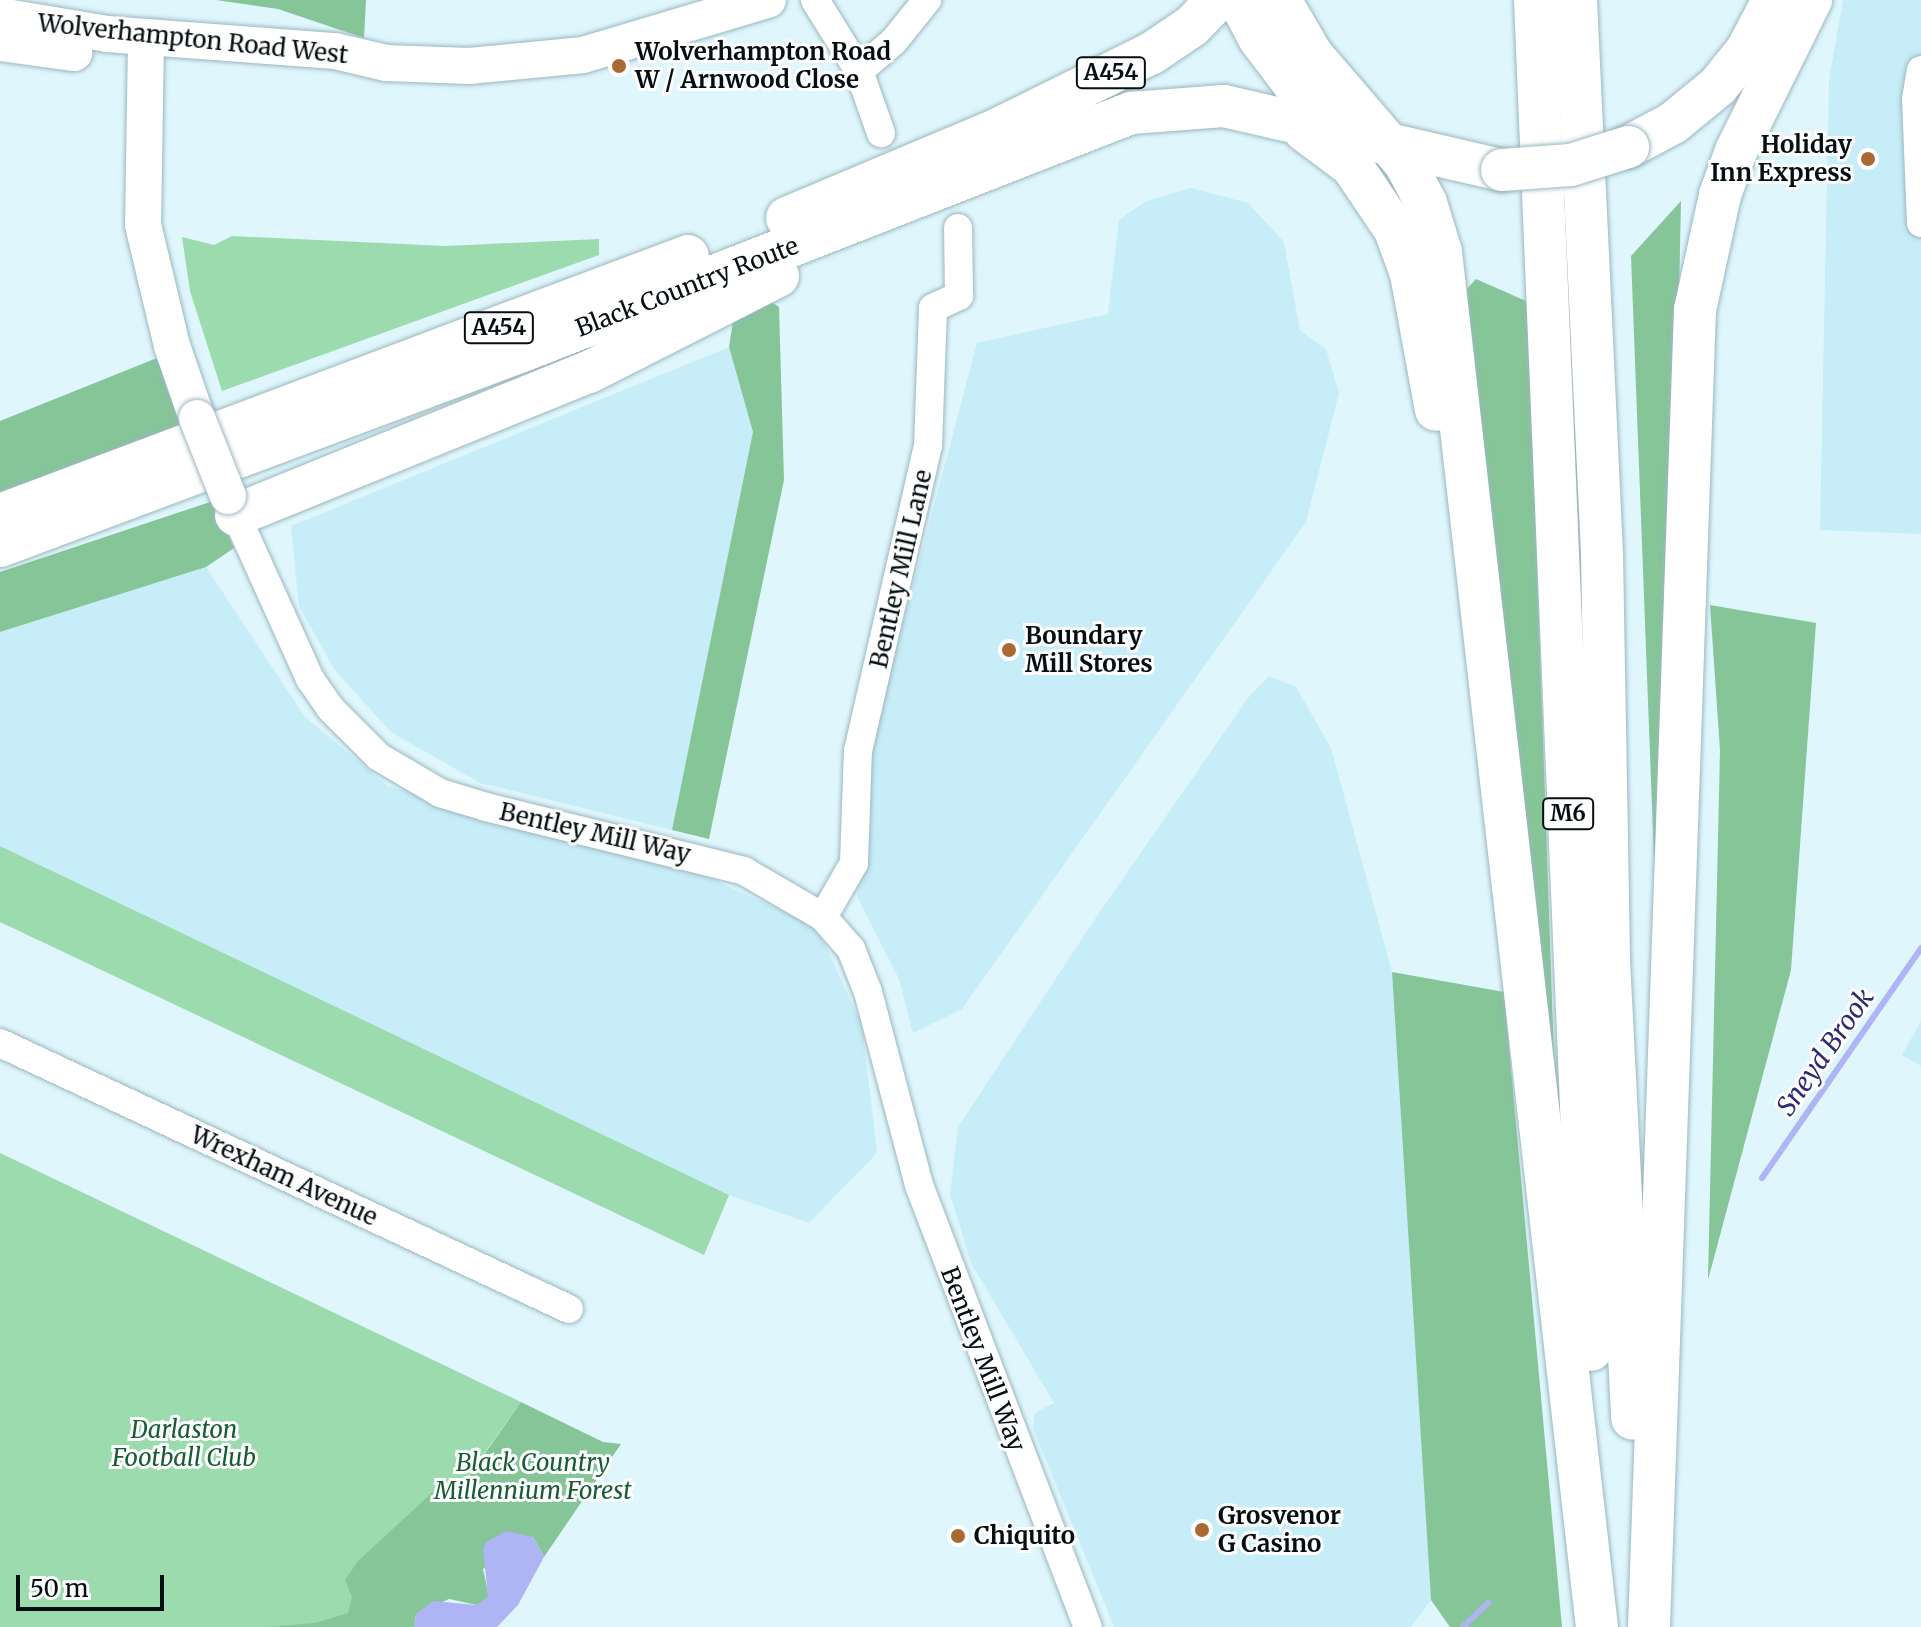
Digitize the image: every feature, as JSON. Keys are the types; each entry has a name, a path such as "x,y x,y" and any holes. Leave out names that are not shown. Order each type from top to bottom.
{"highway":[{"name":"Black Country Route","path":"0,515 759,229 981,137 1159,49 1217,0"},
{"path":"1239,0 1259,38 1293,83 1389,144"},
{"path":"1280,0 1312,55 1389,144 1426,203 1446,276 1492,711 1597,1627"},
{"name":"M6","path":"1535,0 1604,1627"},
{"name":"M6","path":"1576,0 1602,554 1609,960 1641,1627"},
{"name":"A454","path":"1389,144 1502,170 1571,165 1628,147 1673,123 1718,86 1747,50 1773,0"},
{"path":"1649,1627 1695,310 1720,195 1736,151 1811,0"},
{"name":"Black Country Route","path":"0,546 525,350 1141,111 1210,106 1267,115 1389,144"},
{"path":"1267,115 1309,133 1341,155 1382,205 1401,242 1411,274 1492,711"},
{"path":"232,506 589,372 963,179"}],"main road":[{"name":"Wolverhampton Road West","path":"0,43 145,50 334,69 386,63 481,66 583,55 768,0"},
{"name":"Wolverhampton Road West","path":"0,16 145,50"},
{"name":"Bentley Mill Way","path":"145,50 142,198 148,255 197,418 232,506"}],"street":[{"path":"815,0 859,71 881,133"},
{"path":"859,71 894,41 927,0"},
{"path":"1921,70 1916,99 1921,223"},
{"name":"Bentley Mill Lane","path":"823,917 854,863 858,751 928,446 933,308 959,296 958,228"},
{"name":"Bentley Mill Way","path":"232,506 310,679 355,736 389,763 440,793 486,807 744,871 823,917 860,968 919,1185 1088,1627"},
{"name":"Wrexham Avenue","path":"0,1043 569,1309"}],"shaded area":[{"path":"1843,0 1921,0 1921,534 1820,530 1829,80"},
{"path":"1191,188 1248,203 1284,242 1300,331 1326,349 1339,393 1306,522 962,1009 913,1033 899,979 857,896 871,828 870,748 977,343 1108,314 1119,220 1146,201"},
{"path":"729,347 753,432 672,830 480,783 391,732 334,669 299,606 291,526"},
{"path":"206,567 305,717 388,786 695,872 817,926 862,1026 877,1153 809,1223 729,1195 0,846 0,632"},
{"path":"1269,676 1296,687 1331,748 1392,972 1431,1600 1411,1627 1114,1627 1033,1428 1035,1413 1054,1403 971,1263 950,1194 958,1127 1095,919 1248,698"},
{"path":"1921,1021 1921,1066 1902,1055"}],"green space":[{"path":"216,0 366,0 364,38 278,9"},
{"path":"1681,201 1678,343 1658,963 1631,256"},
{"path":"232,236 445,246 599,239 599,255 222,391 190,291 182,237 214,245"},
{"path":"1476,279 1528,302 1555,1087 1465,291"},
{"path":"768,300 779,307 784,480 709,839 672,830 753,432 729,347 734,315"},
{"path":"162,356 182,429 0,494 0,421"},
{"path":"213,501 234,548 206,567 0,632 0,572"},
{"path":"1710,605 1816,623 1791,970 1708,1280 1720,750"},
{"path":"0,846 729,1195 704,1255 0,922"},
{"path":"1392,972 1504,992 1562,1627 1450,1627 1431,1600"},
{"name":"Darlaston Football Club","path":"0,1153 521,1402 360,1627 0,1627"},
{"name":"Black Country Millennium Forest","path":"521,1402 603,1442 621,1444 544,1557 533,1537 483,1569 489,1597 477,1605 449,1599 416,1614 414,1627 266,1627 315,1623 348,1613 352,1597 345,1580 358,1561 434,1491 464,1483"}],"water":[{"path":"506,1531 533,1537 544,1557 518,1605 497,1627 414,1627 416,1614 433,1601 477,1605 488,1597 483,1549 486,1542"}],"waterway":[{"name":"Sneyd Brook","path":"1762,1178 1921,948"},
{"name":"Sneyd Brook","path":"1463,1627 1488,1603"}],"place":[{"name":"Wolverhampton Road W / Arnwood Close","path":"619,66"},
{"name":"Holiday Inn Express","path":"1868,159"},
{"name":"Boundary Mill Stores","path":"1009,650"},
{"name":"Grosvenor G Casino","path":"1202,1530"},
{"name":"Chiquito","path":"958,1536"}]}
